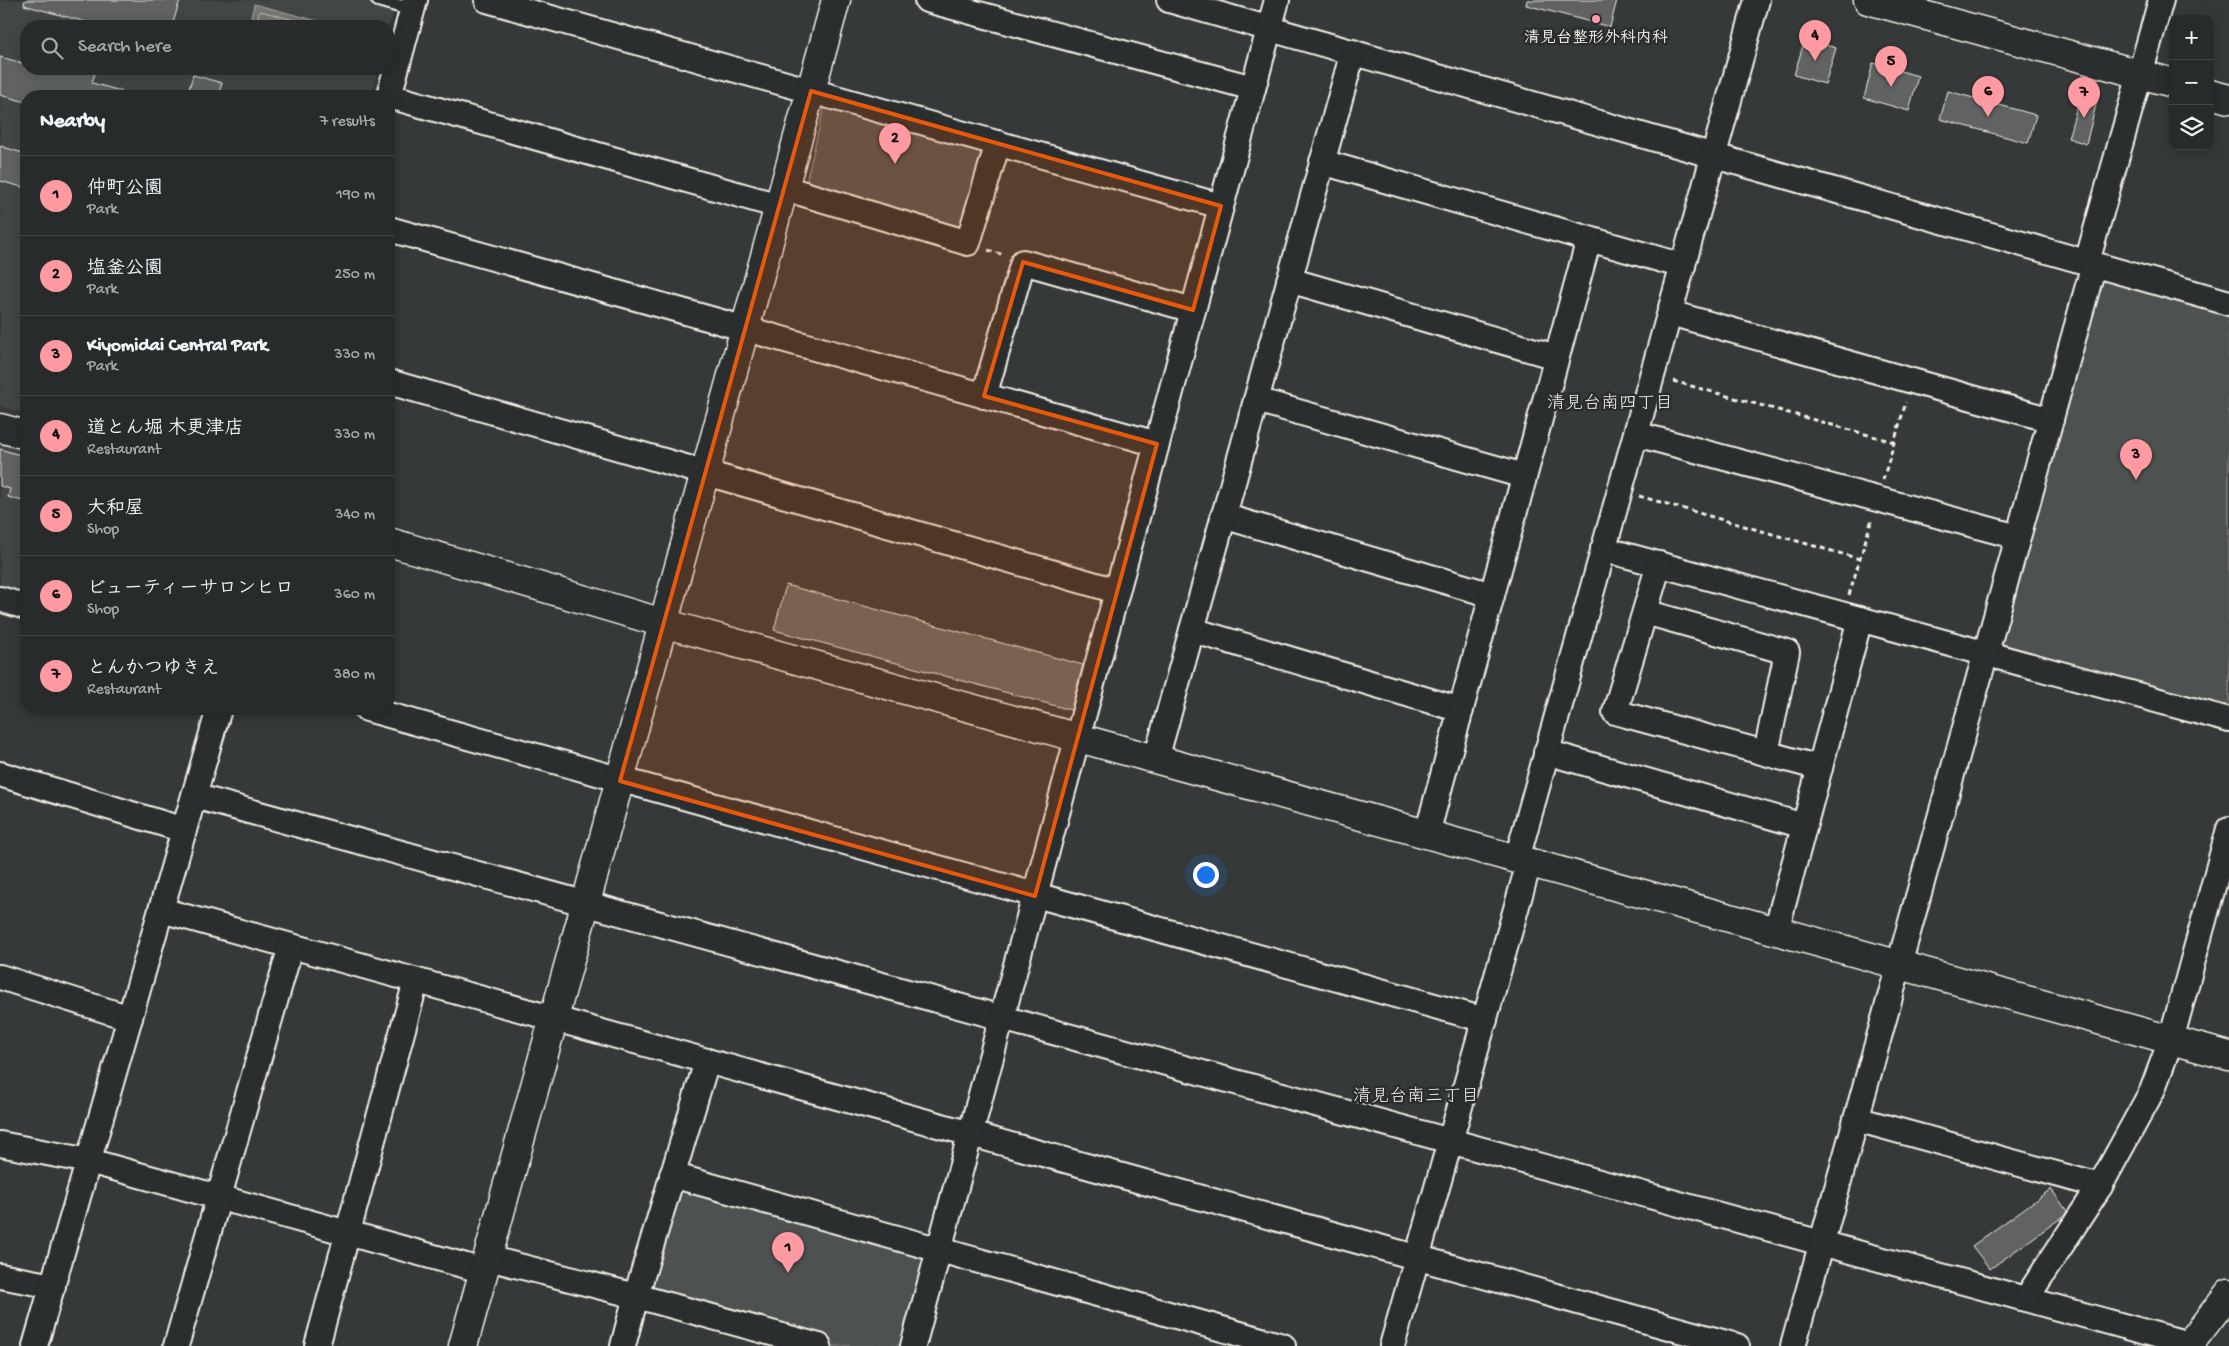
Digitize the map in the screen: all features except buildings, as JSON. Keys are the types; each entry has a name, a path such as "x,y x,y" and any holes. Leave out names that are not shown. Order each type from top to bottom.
{"street":[{"path":"487,0 1221,206"},
{"path":"463,1346 836,0"},
{"path":"927,0 1253,88"},
{"path":"1169,0 2229,303"},
{"path":"913,1346 1277,0"},
{"path":"1392,1346 1485,1020 1523,861 1546,752 1757,0"},
{"path":"1868,0 2169,83"},
{"path":"1793,1346 2051,420 2139,74 2161,0"},
{"path":"395,74 414,5"},
{"path":"1156,759 1353,52"},
{"path":"391,90 395,75"},
{"path":"2214,95 2229,99"},
{"path":"395,98 968,243 998,143"},
{"path":"1322,162 1683,266"},
{"path":"395,231 1157,444"},
{"path":"1427,834 1589,239"},
{"path":"984,396 1023,262 1193,310"},
{"path":"1289,280 1556,357"},
{"path":"1670,313 2051,420"},
{"path":"395,384 1117,591"},
{"path":"1256,400 1524,476"},
{"path":"0,428 20,433"},
{"path":"1636,434 2018,537"},
{"path":"1224,516 1492,595"},
{"path":"395,544 664,623 2229,1056"},
{"path":"1604,549 2229,720"},
{"path":"1659,564 1615,712 1820,768"},
{"path":"0,599 20,605"},
{"path":"1645,612 1787,652 1766,753"},
{"path":"1776,931 1820,768 1852,617"},
{"path":"1192,630 1461,710"},
{"path":"36,1346 217,715"},
{"path":"388,715 1485,1020"},
{"path":"1546,752 1804,826"},
{"path":"0,774 184,830"},
{"path":"194,796 2189,1345 2229,1293"},
{"path":"2026,1299 2100,1186 2152,1091 2171,1040 2229,828"},
{"path":"161,910 1736,1346"},
{"path":"176,1346 291,946"},
{"path":"0,977 130,1018"},
{"path":"317,1346 416,980"},
{"path":"623,1346 636,1296 707,1061"},
{"path":"1856,1119 2100,1186"},
{"path":"0,1144 89,1161 348,1233 636,1296 819,1346"},
{"path":"672,1175 1283,1346"},
{"path":"0,1276 53,1286"}],"lane":[{"path":"378,0 414,5"}],"path":[{"path":"968,243 1023,262"},
{"path":"1652,376 1894,442"},
{"path":"1852,617 1860,559 1912,381"},
{"path":"1620,490 1860,559"}],"highlighted area":[{"path":"811,91 1221,206 1193,310 1023,262 984,396 1157,444 1035,896 620,781"}],"shaded area":[{"path":"0,0 400,0 391,20 20,20 20,75 376,75 373,90 20,90 20,412 0,406"},
{"path":"825,104 984,151 963,223 959,227 811,185 807,178"},
{"path":"2099,276 2229,312 2229,712 1996,648"},
{"path":"0,438 20,444 20,593 0,587"},
{"path":"672,1175 939,1250 913,1346 819,1346 636,1296"}],"water":[{"path":"254,4 314,20 250,20"}],"place":[{"name":"清見台整形外科内科","path":"1596,19"},
{"name":"道とん堀 木更津店","path":"1815,61"},
{"name":"大和屋","path":"1891,87"},
{"name":"ビューティーサロンヒロ","path":"1988,117"},
{"name":"とんかつゆきえ","path":"2084,118"},
{"name":"塩釜公園","path":"895,164"},
{"name":"Kiyomidai Central Park","path":"2136,480"},
{"name":"仲町公園","path":"788,1273"}],"district":[{"name":"清見台南四丁目","path":"1610,402"},
{"name":"清見台南三丁目","path":"1416,1095"}]}
